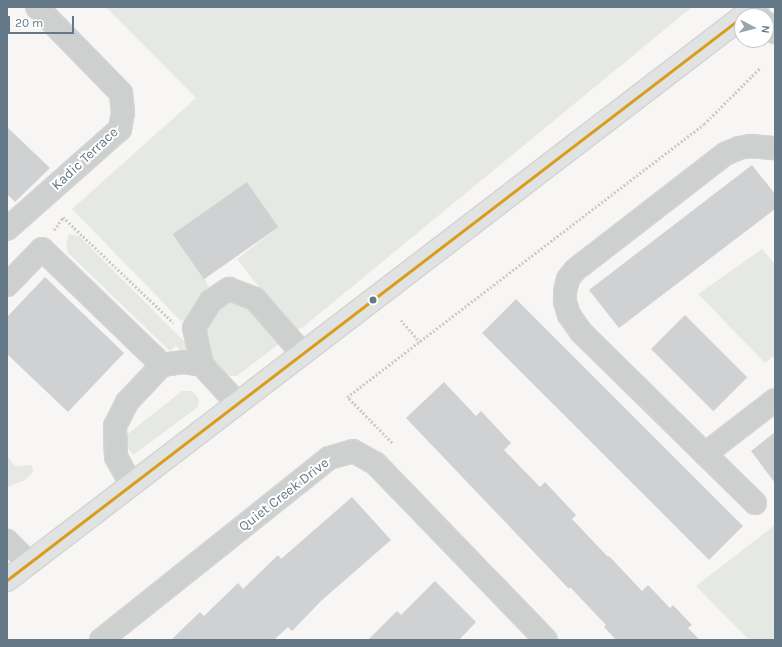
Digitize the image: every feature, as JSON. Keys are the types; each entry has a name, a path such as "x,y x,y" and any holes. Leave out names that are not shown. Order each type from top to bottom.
{"main road":[{"path":"7,580 302,352 734,29"}],"street":[{"name":"Kadic Terrace","path":"7,229 120,129 122,112 121,93 37,7"},
{"path":"755,504 581,332 569,315 565,302 566,286 575,270 726,154 739,148 750,146 775,148"},
{"path":"7,285 42,249 162,365"},
{"path":"237,403 202,365 194,328 211,301 229,289 255,299 302,352"},
{"path":"131,484 116,457 115,426 127,402 162,365 183,362 202,365"},
{"path":"705,454 775,400"},
{"name":"Quiet Creek Drive","path":"101,640 329,458 353,451 375,463 544,640"},
{"path":"7,541 29,563"}],"path":[{"path":"392,443 347,397 704,124 760,68"},
{"path":"62,217 178,326 194,328"},
{"path":"401,320 420,342"}],"shaded area":[{"path":"106,7 692,7 302,328 295,330 290,327 237,259 279,227 247,182 174,236 206,281 211,292 188,319 181,321 72,209 196,98"},
{"path":"69,234 79,236 184,341 195,355 184,354 176,346 170,351 68,253 66,245"},
{"path":"762,249 775,264 775,355 765,363 698,294"},
{"path":"229,303 244,306 259,317 278,339 279,344 237,376 230,376 218,367 209,355 203,326 214,310"},
{"path":"182,391 191,391 196,395 199,400 198,407 133,455 128,448 125,436"},
{"path":"7,456 15,466 32,465 33,472 25,480 7,487"},
{"path":"775,525 775,640 749,640 696,586"}],"building":[{"path":"7,127 50,168 15,202 7,194"},
{"path":"752,165 775,194 775,209 619,328 589,290"},
{"path":"247,182 279,227 204,279 172,234"},
{"path":"45,277 124,353 68,412 7,354 7,317"},
{"path":"516,299 743,526 709,560 482,333"},
{"path":"685,315 747,377 713,411 651,349"},
{"path":"444,382 476,416 481,411 511,443 504,450 540,487 545,482 576,515 572,519 608,557 609,556 642,591 648,585 670,608 673,605 692,625 688,628 700,640 616,640 604,627 606,625 570,587 569,589 406,418"},
{"path":"775,432 775,483 751,451"},
{"path":"352,497 391,540 321,601 292,631 288,627 274,640 171,640 200,612 204,616 238,583 243,589 278,555 281,559"},
{"path":"435,581 476,622 459,640 368,640 397,611 401,615"}],"transit line":[{"path":"7,580 734,23"}]}
